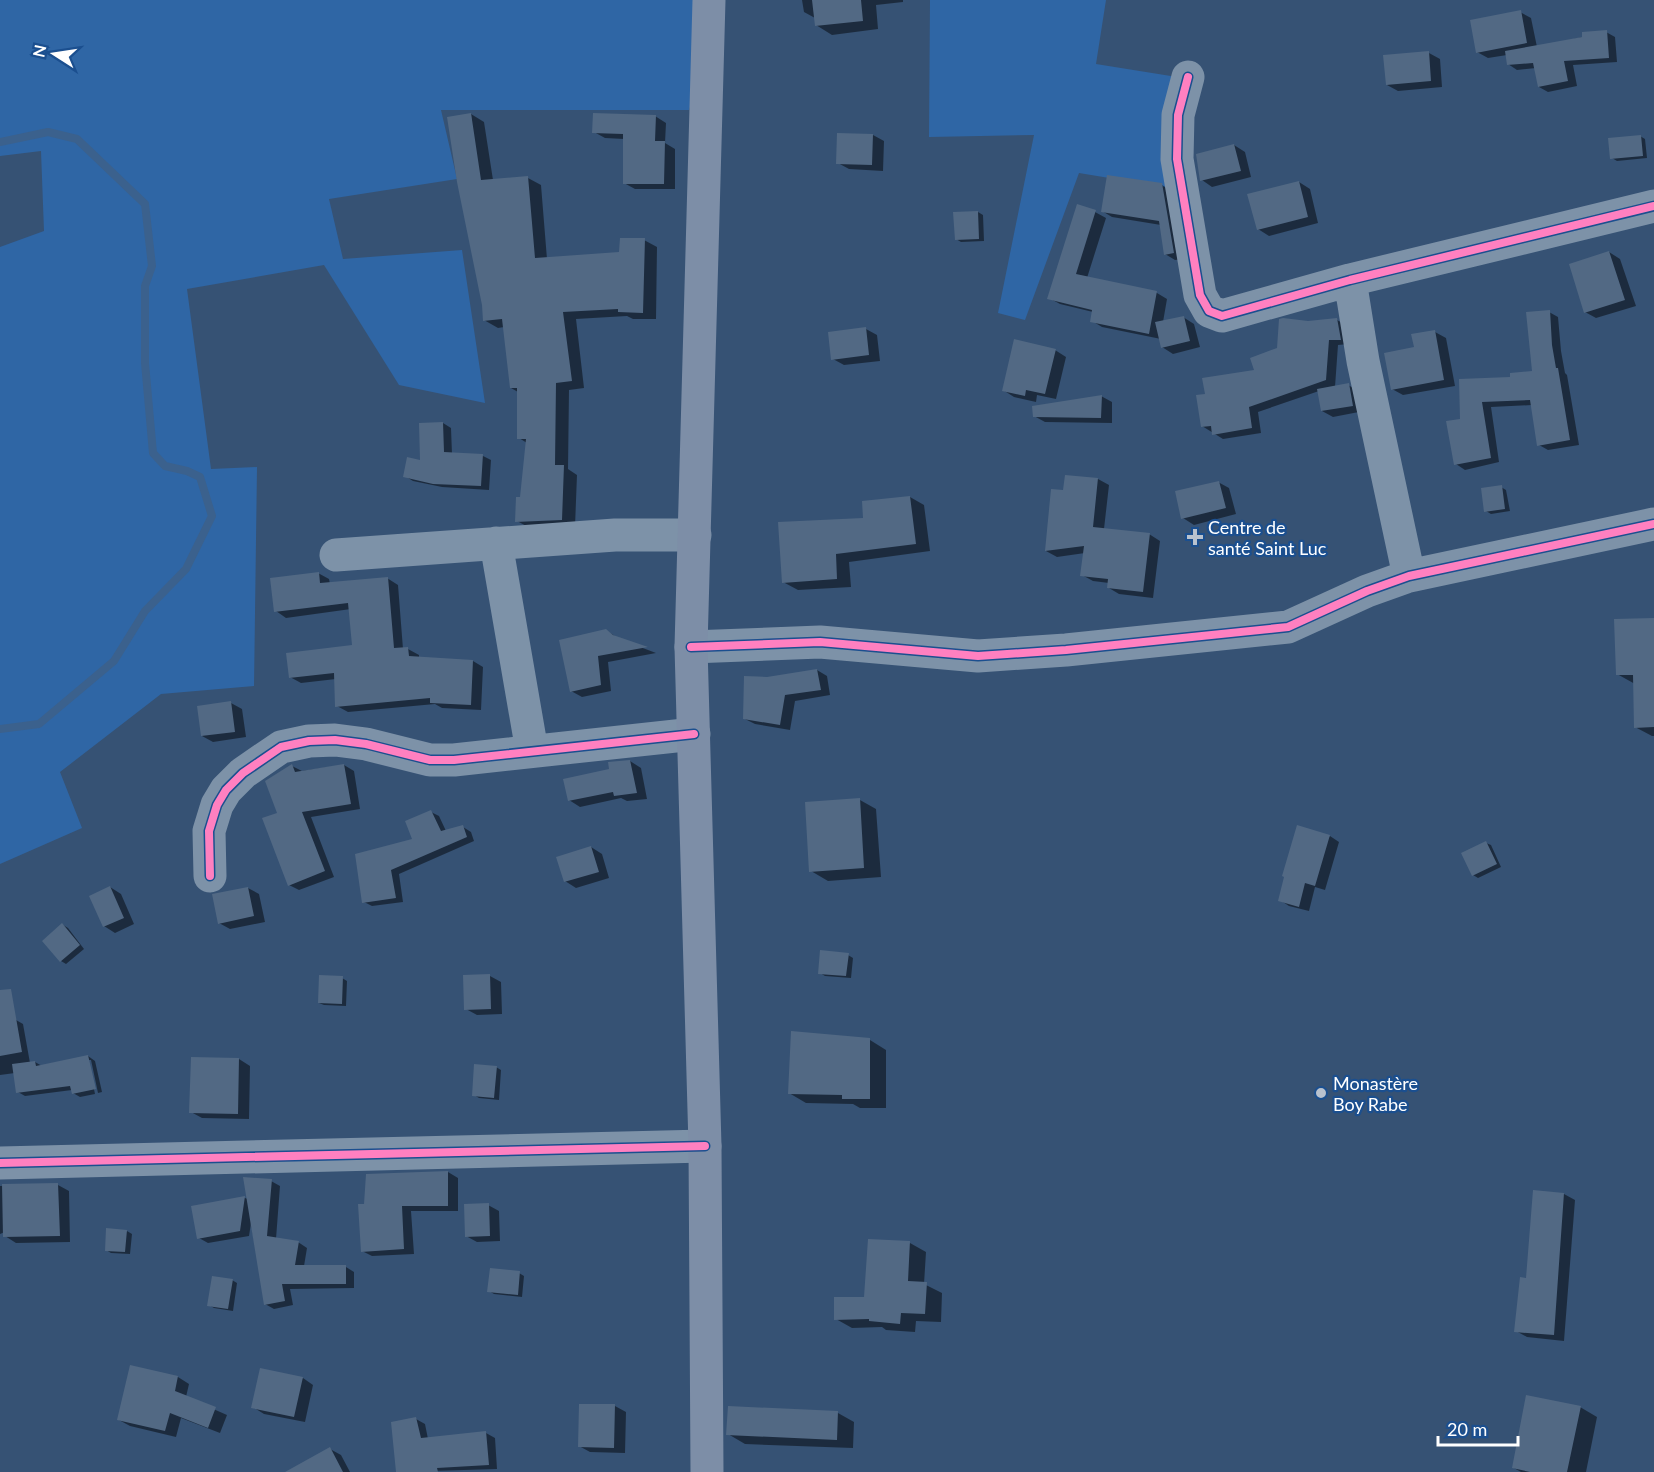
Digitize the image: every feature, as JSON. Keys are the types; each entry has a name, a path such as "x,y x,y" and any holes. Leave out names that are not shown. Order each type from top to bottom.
{"main road":[{"path":"707,1472 705,1146 691,647 710,0"}],"street":[{"path":"1188,77 1178,115 1177,159 1200,295 1209,311 1222,316 1350,280 1654,206"},
{"path":"1350,280 1364,361 1409,576"},
{"path":"691,647 820,642 978,656 1066,650 1288,627 1367,591 1409,576 1654,524"},
{"path":"336,555 615,535 695,535"},
{"path":"496,543 532,751"},
{"path":"210,876 209,831 216,805 226,790 243,773 281,747 309,741 336,740 366,744 430,760 454,760 694,734"},
{"path":"0,1163 705,1146"}],"shaded area":[{"path":"0,0 721,0 689,110 441,110 457,179 329,199 343,259 462,250 485,403 399,385 324,265 187,289 211,469 257,467 254,686 161,694 60,772 82,828 0,864 0,247 44,231 41,151 0,156"},
{"path":"930,0 1106,0 1096,64 1177,77 1176,189 1079,173 1025,320 998,313 1034,135 929,137"}],"building":[{"path":"812,0 861,0 863,21 815,26"},
{"path":"1521,10 1527,43 1476,53 1470,20"},
{"path":"1607,30 1609,58 1564,61 1568,81 1538,87 1533,63 1507,65 1505,51 1582,37 1582,32"},
{"path":"1429,51 1431,81 1386,85 1383,55"},
{"path":"471,113 481,180 528,176 535,258 619,252 620,238 645,238 643,313 618,312 618,309 563,312 572,381 556,383 555,465 564,465 562,520 515,522 516,497 520,497 526,439 517,439 517,388 510,388 502,319 483,321 447,117"},
{"path":"593,113 656,115 655,141 665,141 664,184 623,184 623,134 592,133"},
{"path":"837,133 873,134 872,165 836,164"},
{"path":"1641,135 1643,156 1610,159 1608,138"},
{"path":"1234,144 1241,171 1200,181 1196,154"},
{"path":"1107,175 1162,183 1174,253 1164,255 1159,221 1101,212"},
{"path":"1299,181 1308,217 1257,230 1247,194"},
{"path":"1077,204 1096,210 1076,274 1157,291 1149,334 1090,322 1092,310 1047,299"},
{"path":"978,211 979,239 955,240 953,212"},
{"path":"1609,251 1625,300 1584,313 1569,264"},
{"path":"1550,310 1552,345 1570,440 1537,446 1530,400 1482,402 1491,458 1454,465 1446,421 1460,419 1459,379 1510,377 1510,373 1532,371 1526,312"},
{"path":"1184,316 1190,341 1161,348 1155,322"},
{"path":"1337,318 1341,340 1329,340 1326,380 1249,407 1252,428 1212,435 1211,426 1201,427 1196,395 1205,394 1202,378 1254,370 1250,358 1277,348 1279,319 1308,321"},
{"path":"866,327 869,355 831,360 828,332"},
{"path":"1435,330 1444,380 1391,390 1384,353 1414,347 1411,334"},
{"path":"1014,339 1056,349 1045,394 1026,390 1025,396 1002,391"},
{"path":"1349,383 1353,406 1321,411 1317,389"},
{"path":"1102,395 1101,418 1033,417 1032,406"},
{"path":"443,422 444,452 483,454 481,486 433,484 403,477 407,457 420,460 419,423"},
{"path":"1065,475 1098,478 1093,527 1150,533 1143,592 1107,588 1108,579 1080,576 1084,546 1045,551 1051,489 1063,490"},
{"path":"1219,481 1226,508 1181,519 1175,491"},
{"path":"1502,485 1505,509 1484,512 1481,488"},
{"path":"910,496 916,544 836,554 837,579 782,583 778,522 863,518 862,501"},
{"path":"319,572 320,583 388,577 394,648 408,647 409,656 473,660 471,705 430,703 430,698 335,707 334,673 289,678 286,653 352,645 348,603 274,612 270,578"},
{"path":"1654,618 1654,727 1634,728 1633,675 1616,675 1614,619"},
{"path":"606,629 613,635 648,647 598,656 601,685 570,692 559,640"},
{"path":"817,669 821,690 785,695 780,725 743,719 744,676 767,677"},
{"path":"231,701 235,732 201,736 197,706"},
{"path":"630,760 637,793 614,796 613,792 568,801 563,779 609,769 608,762"},
{"path":"292,764 295,772 344,764 351,804 302,812 325,871 288,886 262,818 277,813 265,781"},
{"path":"860,798 864,868 809,872 805,802"},
{"path":"431,810 441,831 463,825 467,837 391,870 396,898 362,903 355,854 412,839 405,821"},
{"path":"1297,825 1330,835 1315,886 1305,883 1299,907 1278,901 1284,877 1282,876"},
{"path":"1486,841 1497,864 1472,876 1461,853"},
{"path":"591,846 599,872 564,882 556,857"},
{"path":"110,886 124,918 103,927 89,896"},
{"path":"248,887 254,916 218,924 212,894"},
{"path":"62,923 80,945 60,962 42,941"},
{"path":"820,950 849,953 846,976 818,974"},
{"path":"490,974 491,1009 464,1010 463,975"},
{"path":"319,975 343,976 342,1004 318,1003"},
{"path":"11,989 22,1052 0,1056 0,990"},
{"path":"791,1031 870,1038 870,1099 842,1099 842,1095 788,1094"},
{"path":"88,1055 96,1089 72,1094 70,1086 16,1093 12,1064 35,1061 36,1066"},
{"path":"191,1057 239,1058 238,1114 189,1113"},
{"path":"474,1064 497,1066 494,1098 472,1096"},
{"path":"448,1171 448,1206 402,1206 404,1249 361,1252 358,1204 364,1204 366,1174"},
{"path":"243,1177 272,1179 267,1236 299,1241 295,1265 346,1265 346,1284 282,1284 285,1301 264,1305"},
{"path":"58,1183 60,1236 3,1237 2,1184"},
{"path":"1533,1190 1564,1193 1554,1335 1514,1332 1520,1277 1526,1278"},
{"path":"245,1196 240,1231 197,1239 191,1206"},
{"path":"489,1203 490,1236 465,1237 464,1204"},
{"path":"106,1228 127,1230 125,1252 105,1251"},
{"path":"868,1239 910,1241 908,1281 927,1282 925,1314 901,1313 900,1324 869,1321 869,1319 834,1320 834,1297 864,1297"},
{"path":"490,1268 520,1271 518,1295 487,1292"},
{"path":"212,1276 233,1279 228,1309 207,1306"},
{"path":"130,1365 178,1376 175,1391 216,1407 208,1428 170,1413 165,1431 117,1420"},
{"path":"260,1368 303,1377 294,1417 251,1408"},
{"path":"1526,1395 1581,1406 1567,1472 1530,1472 1512,1468"},
{"path":"579,1404 615,1404 614,1448 578,1447"},
{"path":"728,1406 838,1411 837,1440 726,1435"},
{"path":"416,1417 421,1438 486,1431 489,1465 437,1468 438,1472 396,1472 391,1422"},
{"path":"330,1447 343,1472 285,1472"}],"waterway":[{"path":"0,142 48,132 77,139 145,204 152,266 145,286 145,363 153,453 165,466 187,471 200,477 212,516 186,569 145,611 114,661 39,724 0,729"}],"cycle path":[{"path":"1188,77 1178,115 1177,159 1200,295 1209,311 1222,316 1350,280 1654,206"},
{"path":"691,647 820,642 978,656 1066,650 1288,627 1367,591 1409,576 1654,524"},
{"path":"210,876 209,831 217,805 226,790 243,773 281,747 309,741 335,740 366,744 430,760 454,760 694,734"},
{"path":"0,1163 705,1146"}],"place":[{"name":"Centre de santé Saint Luc","path":"1195,537"},
{"name":"Monastère Boy Rabe","path":"1321,1093"}]}
